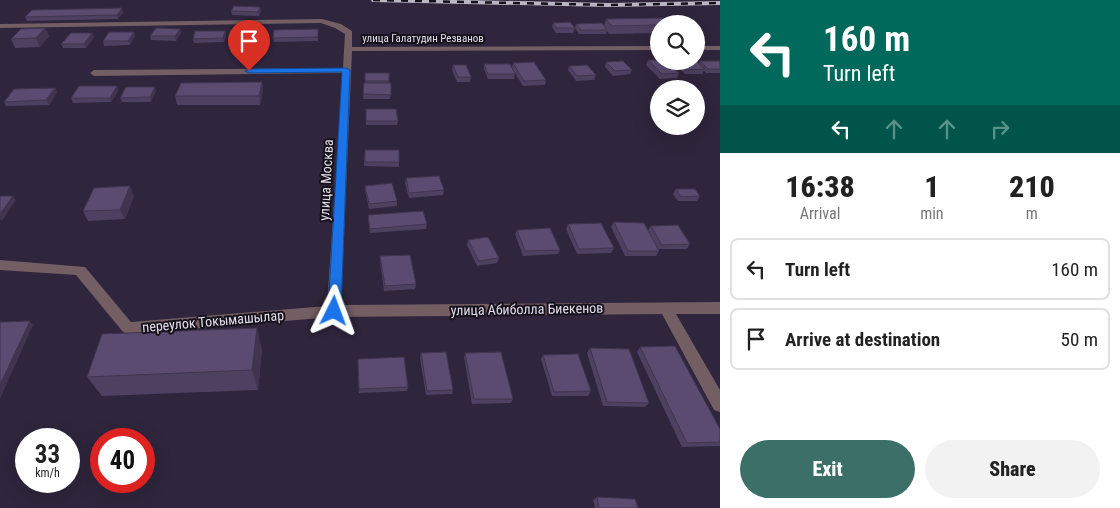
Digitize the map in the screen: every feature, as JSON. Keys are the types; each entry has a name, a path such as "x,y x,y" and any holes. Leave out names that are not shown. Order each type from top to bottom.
{"street":[{"name":"улица Галатудин Резванов","path":"0,26 322,21 338,26 349,33 347,49 650,48"},
{"path":"705,48 720,48"},
{"name":"улица Москва","path":"334,311 347,49"},
{"path":"94,73 346,70"},
{"name":"переулок Токымашылар","path":"0,265 80,270 128,328 334,311"},
{"path":"666,308 720,405"},
{"name":"улица Абиболла Биекенов","path":"334,311 720,308"}],"building":[{"path":"234,6 260,7 258,12 231,11"},
{"path":"122,8 117,15 25,17 32,10"},
{"path":"650,18 650,25 612,26 606,19"},
{"path":"570,22 575,28 557,28 553,23"},
{"path":"602,23 607,30 581,30 576,24"},
{"path":"45,28 36,38 11,39 21,29"},
{"path":"156,28 180,29 175,36 150,36"},
{"path":"318,29 318,37 273,38 274,30"},
{"path":"230,30 264,30 262,39 228,39"},
{"path":"195,31 225,31 223,38 193,39"},
{"path":"109,32 134,32 128,41 103,41"},
{"path":"71,33 92,33 84,44 61,44"},
{"path":"623,61 632,70 615,71 606,62"},
{"path":"705,61 720,61 720,69 708,69 705,66"},
{"path":"534,62 546,80 524,81 513,63"},
{"path":"484,64 510,64 515,74 488,74"},
{"path":"453,65 466,65 471,77 458,77"},
{"path":"587,65 596,75 577,76 569,66"},
{"path":"658,70 676,70 679,73 662,74"},
{"path":"365,73 389,73 389,81 365,81"},
{"path":"262,82 259,96 175,96 181,83"},
{"path":"364,83 391,83 391,95 363,94"},
{"path":"79,86 117,86 110,98 71,98"},
{"path":"126,87 155,87 150,97 120,98"},
{"path":"55,88 46,100 4,102 14,89"},
{"path":"366,109 396,109 398,121 366,121"},
{"path":"365,150 399,150 399,162 365,162"},
{"path":"439,176 444,190 409,193 406,178"},
{"path":"392,183 397,201 369,204 365,186"},
{"path":"130,186 120,210 83,211 94,188"},
{"path":"676,189 695,189 700,196 681,197"},
{"path":"0,196 13,196 0,214"},
{"path":"423,211 427,224 370,229 368,215"},
{"path":"614,222 644,223 659,251 628,251"},
{"path":"601,223 614,248 579,249 568,224"},
{"path":"678,225 690,244 662,245 651,226"},
{"path":"550,228 560,250 525,251 517,230"},
{"path":"488,237 499,258 479,261 468,240"},
{"path":"410,255 416,284 385,286 380,256"},
{"path":"30,321 0,385 0,322"},
{"path":"257,328 252,370 87,377 102,334"},
{"path":"675,346 720,429 720,442 687,443 640,347"},
{"path":"590,348 629,349 649,403 607,402"},
{"path":"446,352 453,390 427,391 421,353"},
{"path":"501,352 513,399 474,399 465,353"},
{"path":"578,354 591,391 554,392 543,355"},
{"path":"404,357 408,387 359,389 358,359"},
{"path":"597,497 635,499 638,508 599,508"}],"railway":[{"path":"373,0 608,5 720,3"}],"route":[{"path":"249,71 346,70 334,311"}]}
